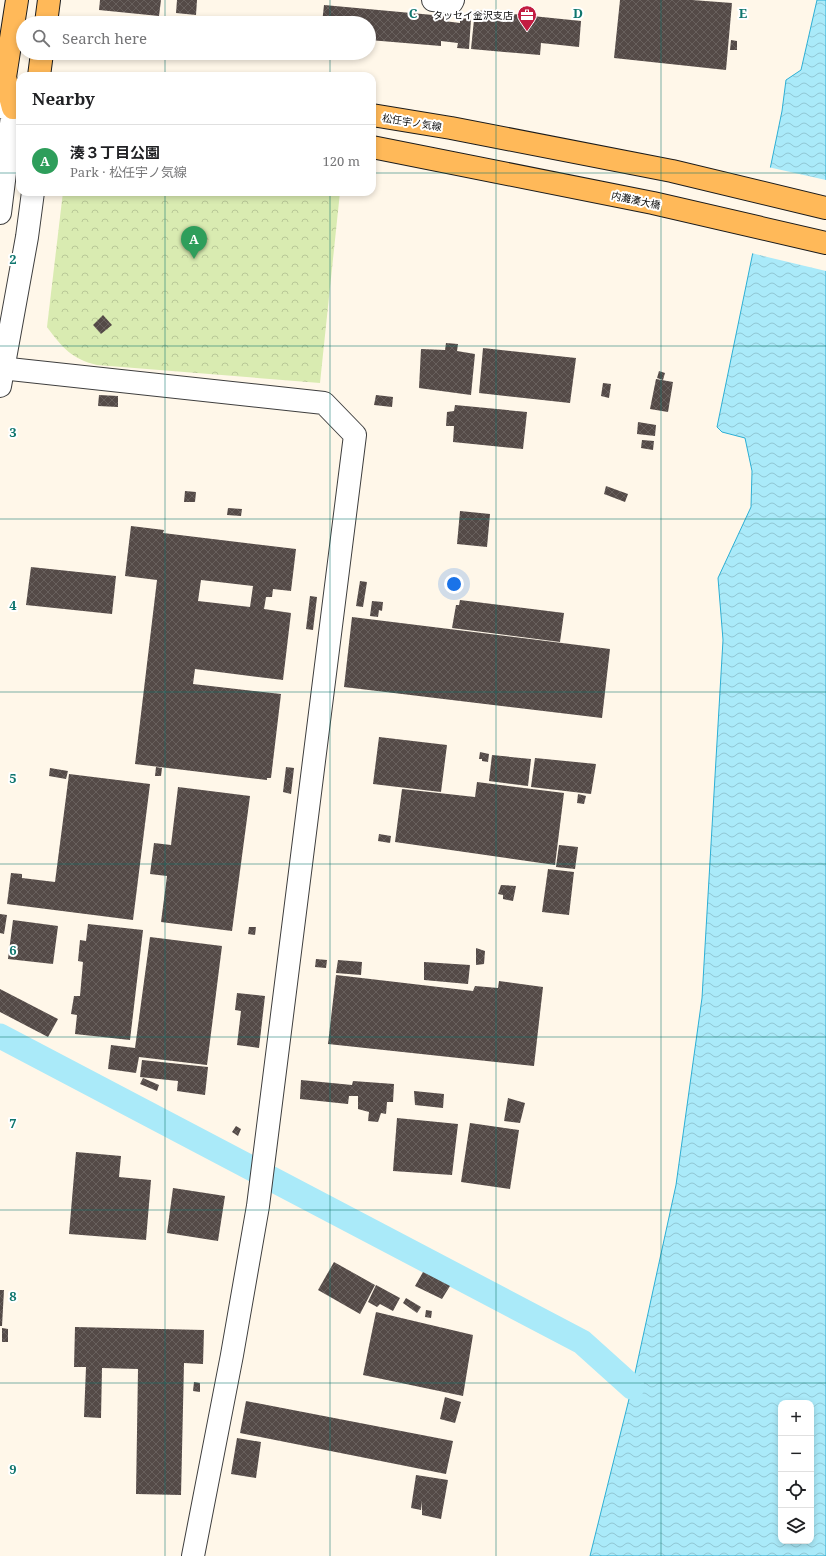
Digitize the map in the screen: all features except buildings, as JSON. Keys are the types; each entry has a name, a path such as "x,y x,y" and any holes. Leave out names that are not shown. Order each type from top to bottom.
{"main road":[{"path":"11,107 8,76 18,0"},
{"path":"47,16 49,0"},
{"path":"40,72 41,60"},
{"name":"松任宇ノ気線","path":"376,116 451,128 672,171 826,208"},
{"name":"内灘湊大橋","path":"376,148 653,203 826,243"}],"street":[{"path":"432,0 452,2 453,0"},
{"path":"0,213 11,107"},
{"path":"32,196 27,237 1,374 324,403 356,435 267,1147 232,1355 192,1556"}],"green space":[{"path":"63,196 340,196 320,383 97,365 74,356 57,341 47,327"}],"water":[{"path":"817,0 826,0 826,1556 590,1556 632,1387 676,1185 702,998 723,640 718,578 751,507 752,471 745,438 722,432 717,427 782,111 786,80 801,70"}],"pier":[{"path":"768,167 826,180 826,271 751,253"}],"waterway":[{"path":"0,1036 582,1342 632,1387"}],"place":[{"name":"タッセイ金沢支店","path":"527,32"},
{"name":"湊３丁目公園","path":"194,259"}]}
